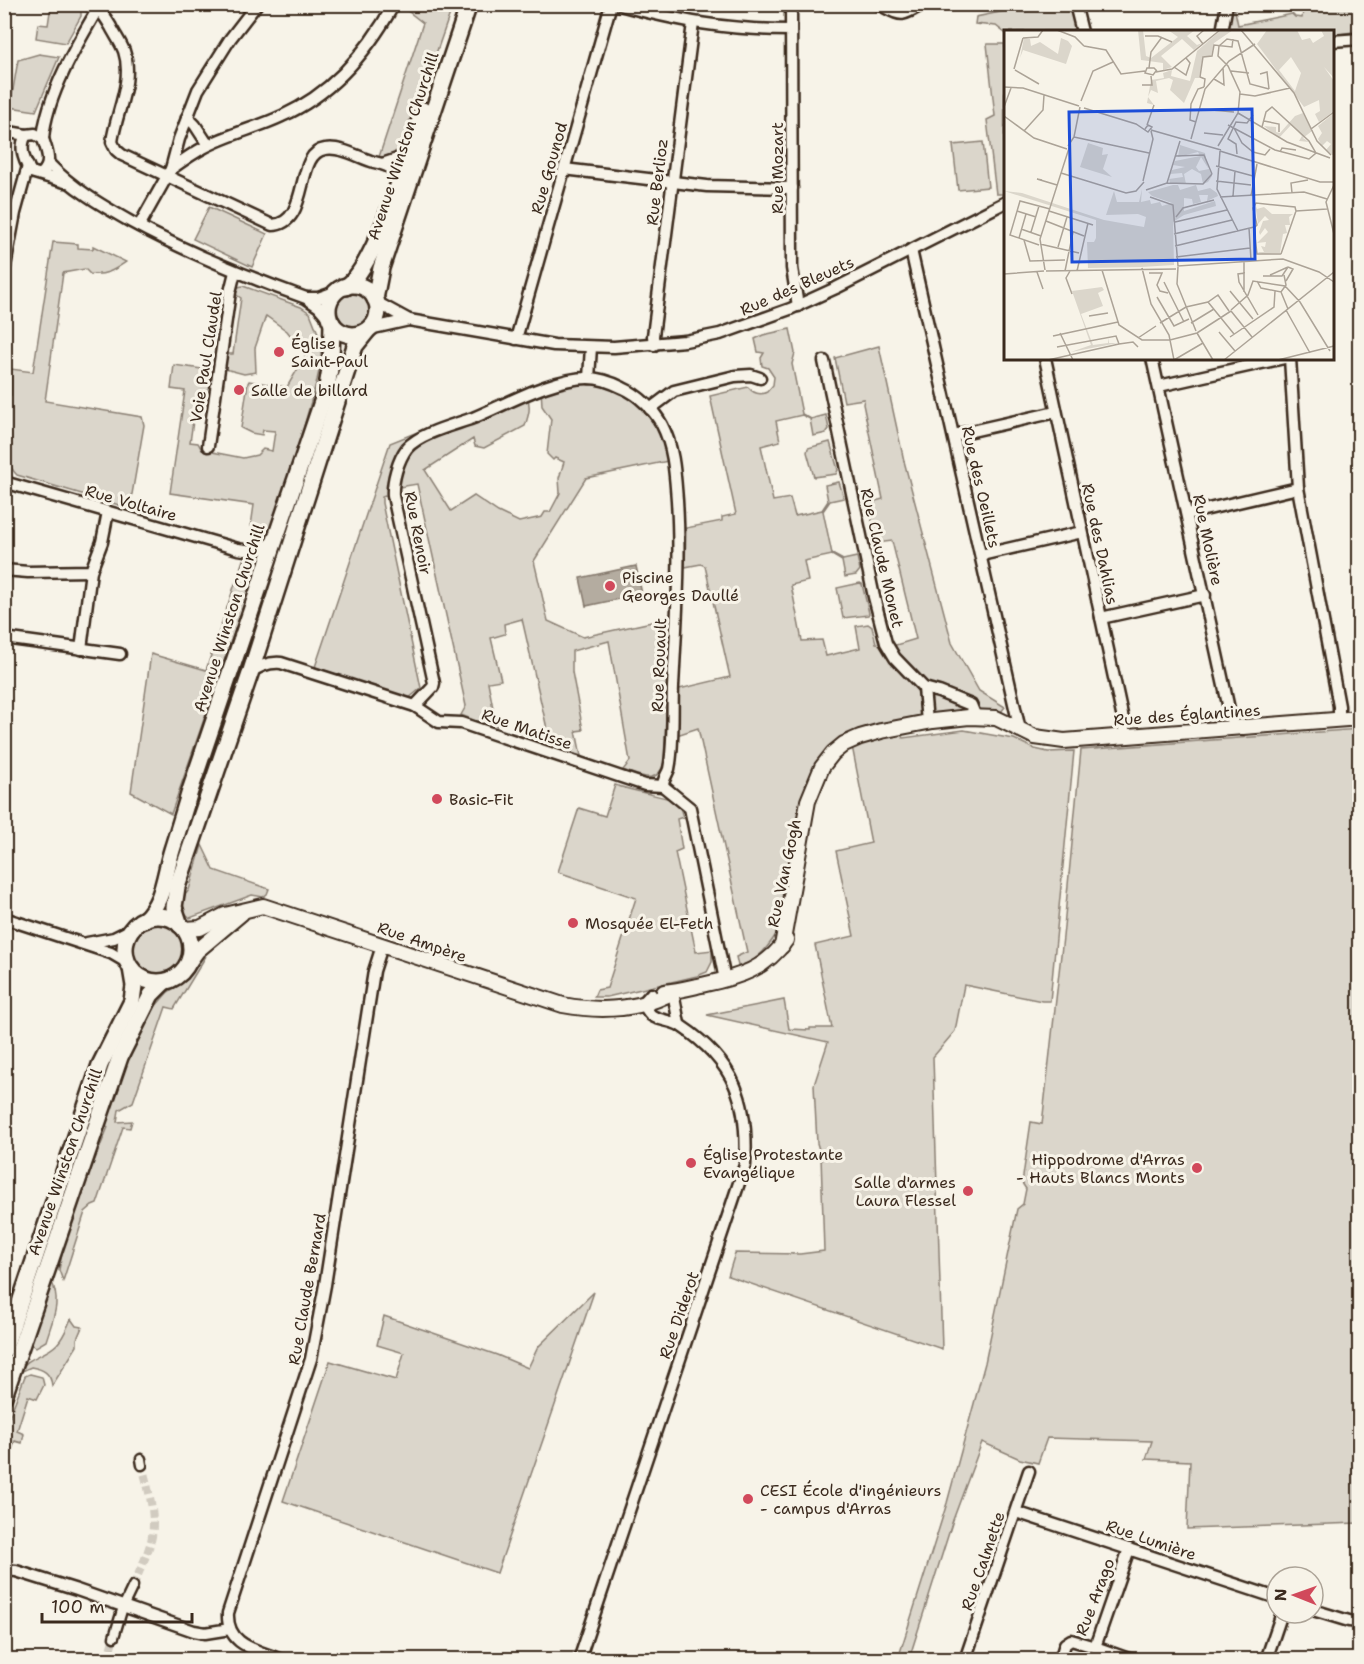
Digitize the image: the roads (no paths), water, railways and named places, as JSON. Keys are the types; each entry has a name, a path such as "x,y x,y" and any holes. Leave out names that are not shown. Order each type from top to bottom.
{"main road":[{"name":"Avenue Winston Churchill","path":"342,289 360,272 377,239 458,4"},
{"name":"Avenue Winston Churchill","path":"376,300 381,268 469,4"},
{"path":"182,927 165,917 156,916 138,924 128,936 125,948 130,966 136,975 148,981 164,982 176,977 187,965 191,944 174,907 177,886 250,674 350,361 356,346 368,330 376,318 376,300 363,288 354,286 342,289 332,297 329,306 331,321 337,329 348,334 358,334 368,330"},
{"name":"Avenue Winston Churchill","path":"138,924 153,911 161,895 188,797 327,387 332,363 331,321"},
{"name":"Avenue Winston Churchill","path":"4,1350 100,1065 133,996 134,986 130,966"},
{"name":"Avenue Winston Churchill","path":"4,1396 120,1057 151,995 164,982"}],"street":[{"path":"84,4 99,6"},
{"path":"139,226 169,172 198,90 230,39 257,4"},
{"path":"169,172 208,145 284,116 334,83 366,47 394,4"},
{"name":"Rue Gounod","path":"516,339 611,4"},
{"path":"616,4 693,23 757,30 791,30"},
{"name":"Rue Mozart","path":"791,4 792,268 798,306"},
{"path":"878,4 900,14 910,14 923,4"},
{"path":"1075,4 1082,30"},
{"path":"1222,30 1227,4"},
{"path":"22,147 29,134 45,116 81,38 99,6"},
{"path":"99,6 123,48 126,60 127,73 112,142 116,150 133,161 169,172 272,225 281,225 290,219 310,161 318,151 332,148 382,164 396,172 399,179"},
{"name":"Rue Berlioz","path":"654,345 653,336 693,23"},
{"path":"1334,41 1359,39"},
{"path":"45,116 43,139 49,164 68,183 139,226 197,256 306,298 323,310 331,321"},
{"path":"187,117 208,145"},
{"path":"4,132 39,135 43,139"},
{"path":"4,132 22,147 31,172 68,183"},
{"path":"382,164 397,159 409,151"},
{"path":"22,192 47,169 49,164"},
{"path":"4,272 15,213 28,166"},
{"path":"564,169 725,188 792,188"},
{"name":"Rue des Bleuets","path":"376,300 409,320 516,339 554,345 591,347 654,345 720,334 798,306 1004,203"},
{"name":"Rue des Oeillets","path":"911,250 981,555 1014,714 1020,730"},
{"name":"Voie Paul Claudel","path":"208,446 230,292 235,272"},
{"path":"306,298 318,298 342,289"},
{"name":"Rue des Bleuets","path":"368,330 409,320"},
{"path":"589,378 591,347"},
{"name":"Rue Claude Monet","path":"824,360 874,597 886,643 895,657 924,688 970,705 976,717"},
{"name":"Rue des Dahlias","path":"1045,360 1124,724 1124,736"},
{"name":"Rue Molière","path":"1152,360 1233,728"},
{"path":"1159,386 1275,360"},
{"path":"1290,360 1298,488 1339,706 1339,720"},
{"path":"650,409 674,391 735,376 751,375 760,378"},
{"name":"Rue Rouault","path":"589,378 629,390 650,409 662,425 673,460 679,529 669,770 663,779 663,786"},
{"name":"Rue Renoir","path":"415,706 434,683 393,496 397,472 407,448 423,437 541,388 568,380 589,378"},
{"path":"954,435 1056,412"},
{"name":"Rue Voltaire","path":"4,482 249,551 266,565"},
{"path":"1187,514 1298,488"},
{"path":"81,649 91,571 102,542 108,512"},
{"path":"981,555 1082,532"},
{"path":"249,551 267,546 274,540"},
{"path":"4,570 91,571"},
{"path":"1101,618 1205,596"},
{"path":"4,638 120,654"},
{"path":"261,639 267,653 281,663"},
{"path":"250,674 260,666 281,663"},
{"name":"Rue Matisse","path":"281,663 415,706 439,722 461,723 645,784 663,786"},
{"path":"924,688 927,722"},
{"name":"Rue Van Gogh","path":"782,946 808,801 822,767 833,753 844,744 860,737 950,718 996,718 1020,730"},
{"name":"Rue des Églantines","path":"1020,730 1035,737 1075,741 1359,718"},
{"path":"663,786 690,808 724,980"},
{"name":"Rue Ampère","path":"182,927 200,928 220,917 257,906 267,907 525,994 562,1005 586,1008 648,1004 673,992 724,980 754,970 782,946"},
{"path":"187,965 197,951 248,909"},
{"path":"4,918 111,953 130,966"},
{"path":"83,943 108,940 138,924"},
{"name":"Rue Claude Bernard","path":"230,1629 227,1619 229,1608 301,1393 315,1338 374,971 382,946"},
{"path":"673,992 678,1024"},
{"name":"Rue Diderot","path":"579,1659 745,1165 747,1138 745,1117 731,1076 720,1058 699,1039 648,1004"},
{"name":"Rue Calmette","path":"965,1659 1029,1471"},
{"name":"Rue Lumière","path":"1016,1512 1265,1594"},
{"name":"Rue Arago","path":"1060,1659 1065,1644 1071,1640 1095,1647 1129,1549"},
{"path":"4,1563 10,1570 199,1632 230,1629 238,1641 246,1647 281,1659"},
{"path":"114,1637 123,1607 133,1586"},
{"path":"1325,1614 1359,1623"},
{"path":"1266,1659 1278,1625"},
{"path":"1095,1647 1132,1659"}],"tunnel":[{"path":"133,1586 153,1532 151,1503 142,1465"},
{"path":"107,1660 114,1637"}],"place":[{"name":"Église Saint-Paul","path":"279,352"},
{"name":"Salle de billard","path":"239,390"},
{"name":"Piscine Georges Daullé","path":"610,586"},
{"name":"Basic-Fit","path":"437,799"},
{"name":"Mosquée El-Feth","path":"573,923"},
{"name":"Église Protestante Evangélique","path":"691,1163"},
{"name":"Hippodrome d'Arras - Hauts Blancs Monts","path":"1197,1168"},
{"name":"Salle d'armes Laura Flessel","path":"968,1191"},
{"name":"CESI École d'ingénieurs - campus d'Arras","path":"748,1499"}]}
